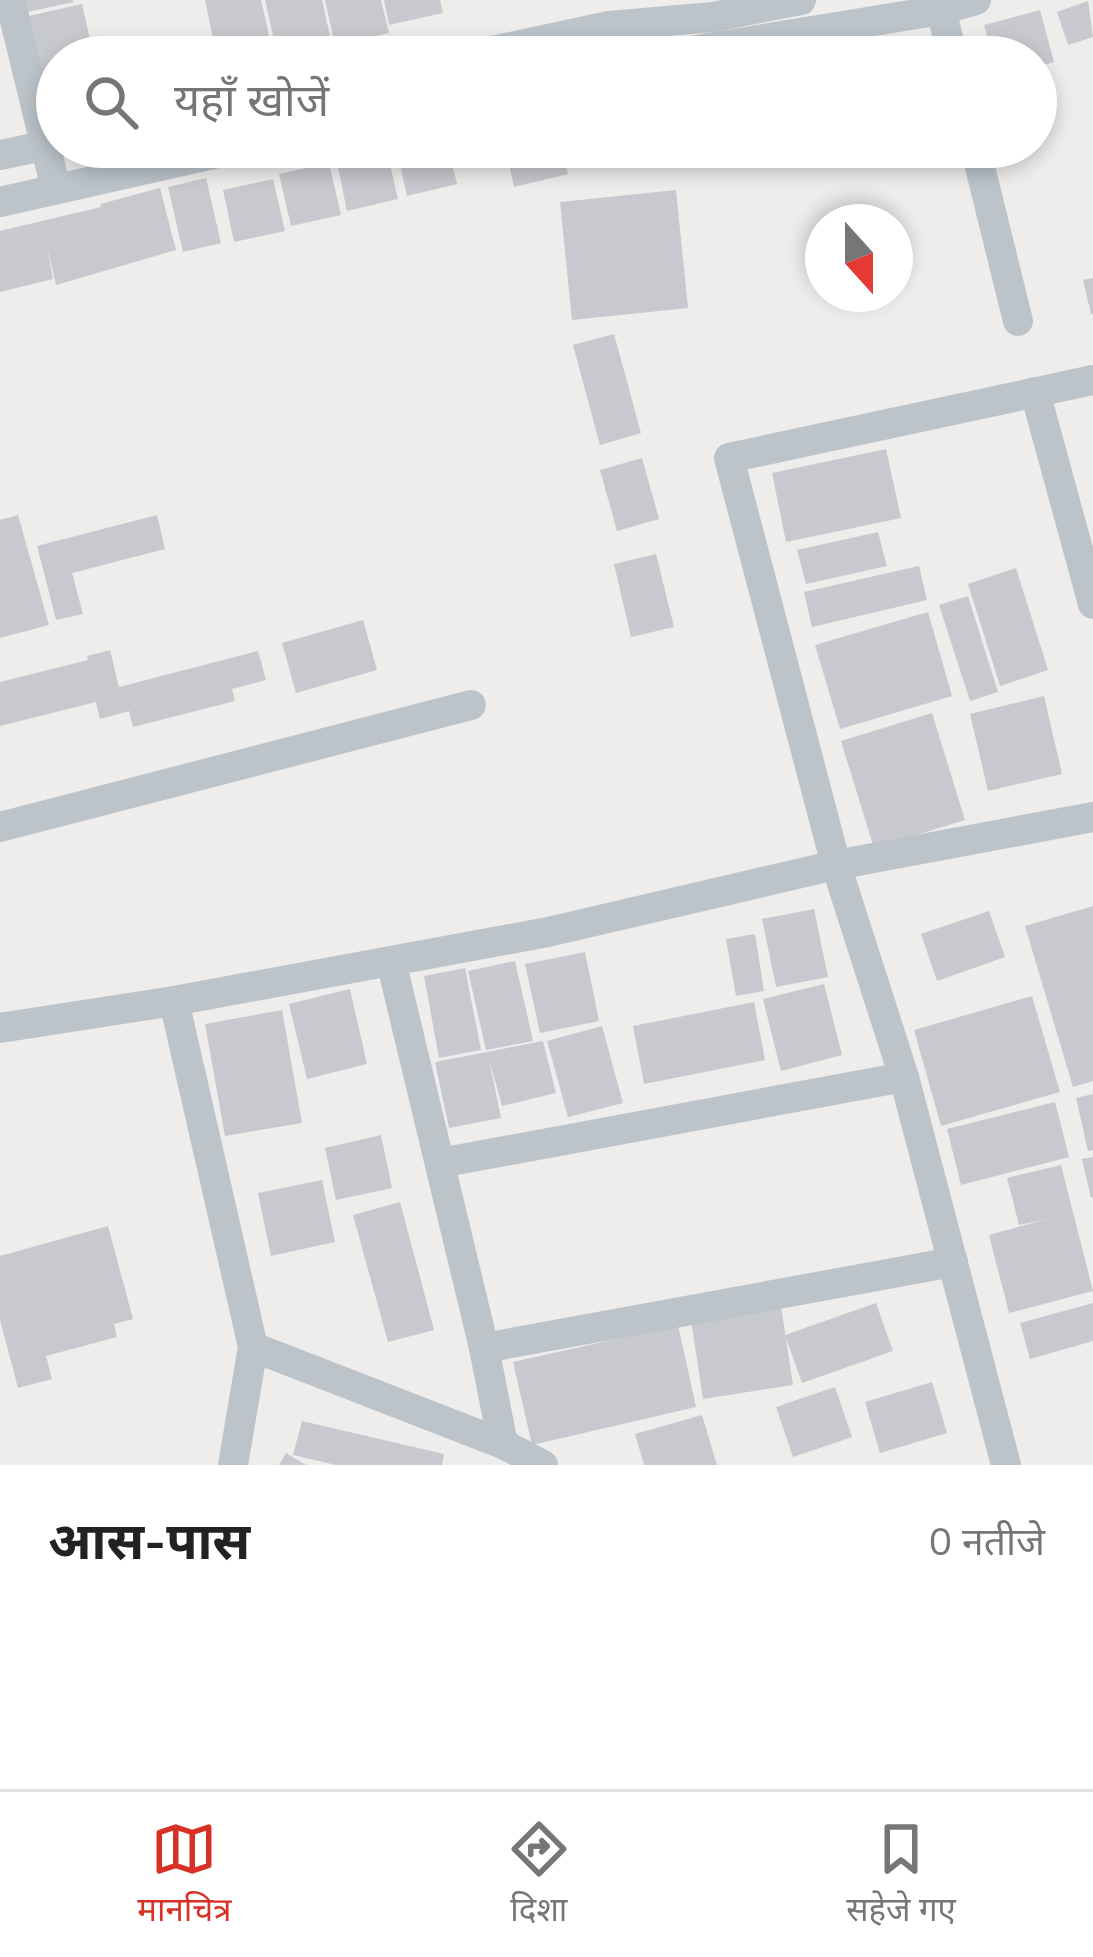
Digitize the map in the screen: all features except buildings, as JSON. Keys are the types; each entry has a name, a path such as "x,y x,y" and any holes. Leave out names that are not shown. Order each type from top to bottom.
{"street":[{"path":"10,0 36,94"},
{"path":"532,36 606,13 801,0"},
{"path":"782,36 976,0"},
{"path":"941,10 948,36"},
{"path":"0,155 36,147"},
{"path":"53,168 56,189"},
{"path":"0,202 150,168"},
{"path":"980,168 1018,321"},
{"path":"1006,1465 904,1077 836,865 729,458 1093,380"},
{"path":"1035,392 1093,604"},
{"path":"0,827 471,705"},
{"path":"0,1028 548,932 836,865 1093,817"},
{"path":"391,961 503,1444"},
{"path":"174,1001 253,1348 233,1465"},
{"path":"440,1162 904,1077"},
{"path":"484,1348 952,1262"},
{"path":"253,1348 503,1444 543,1465"}]}
